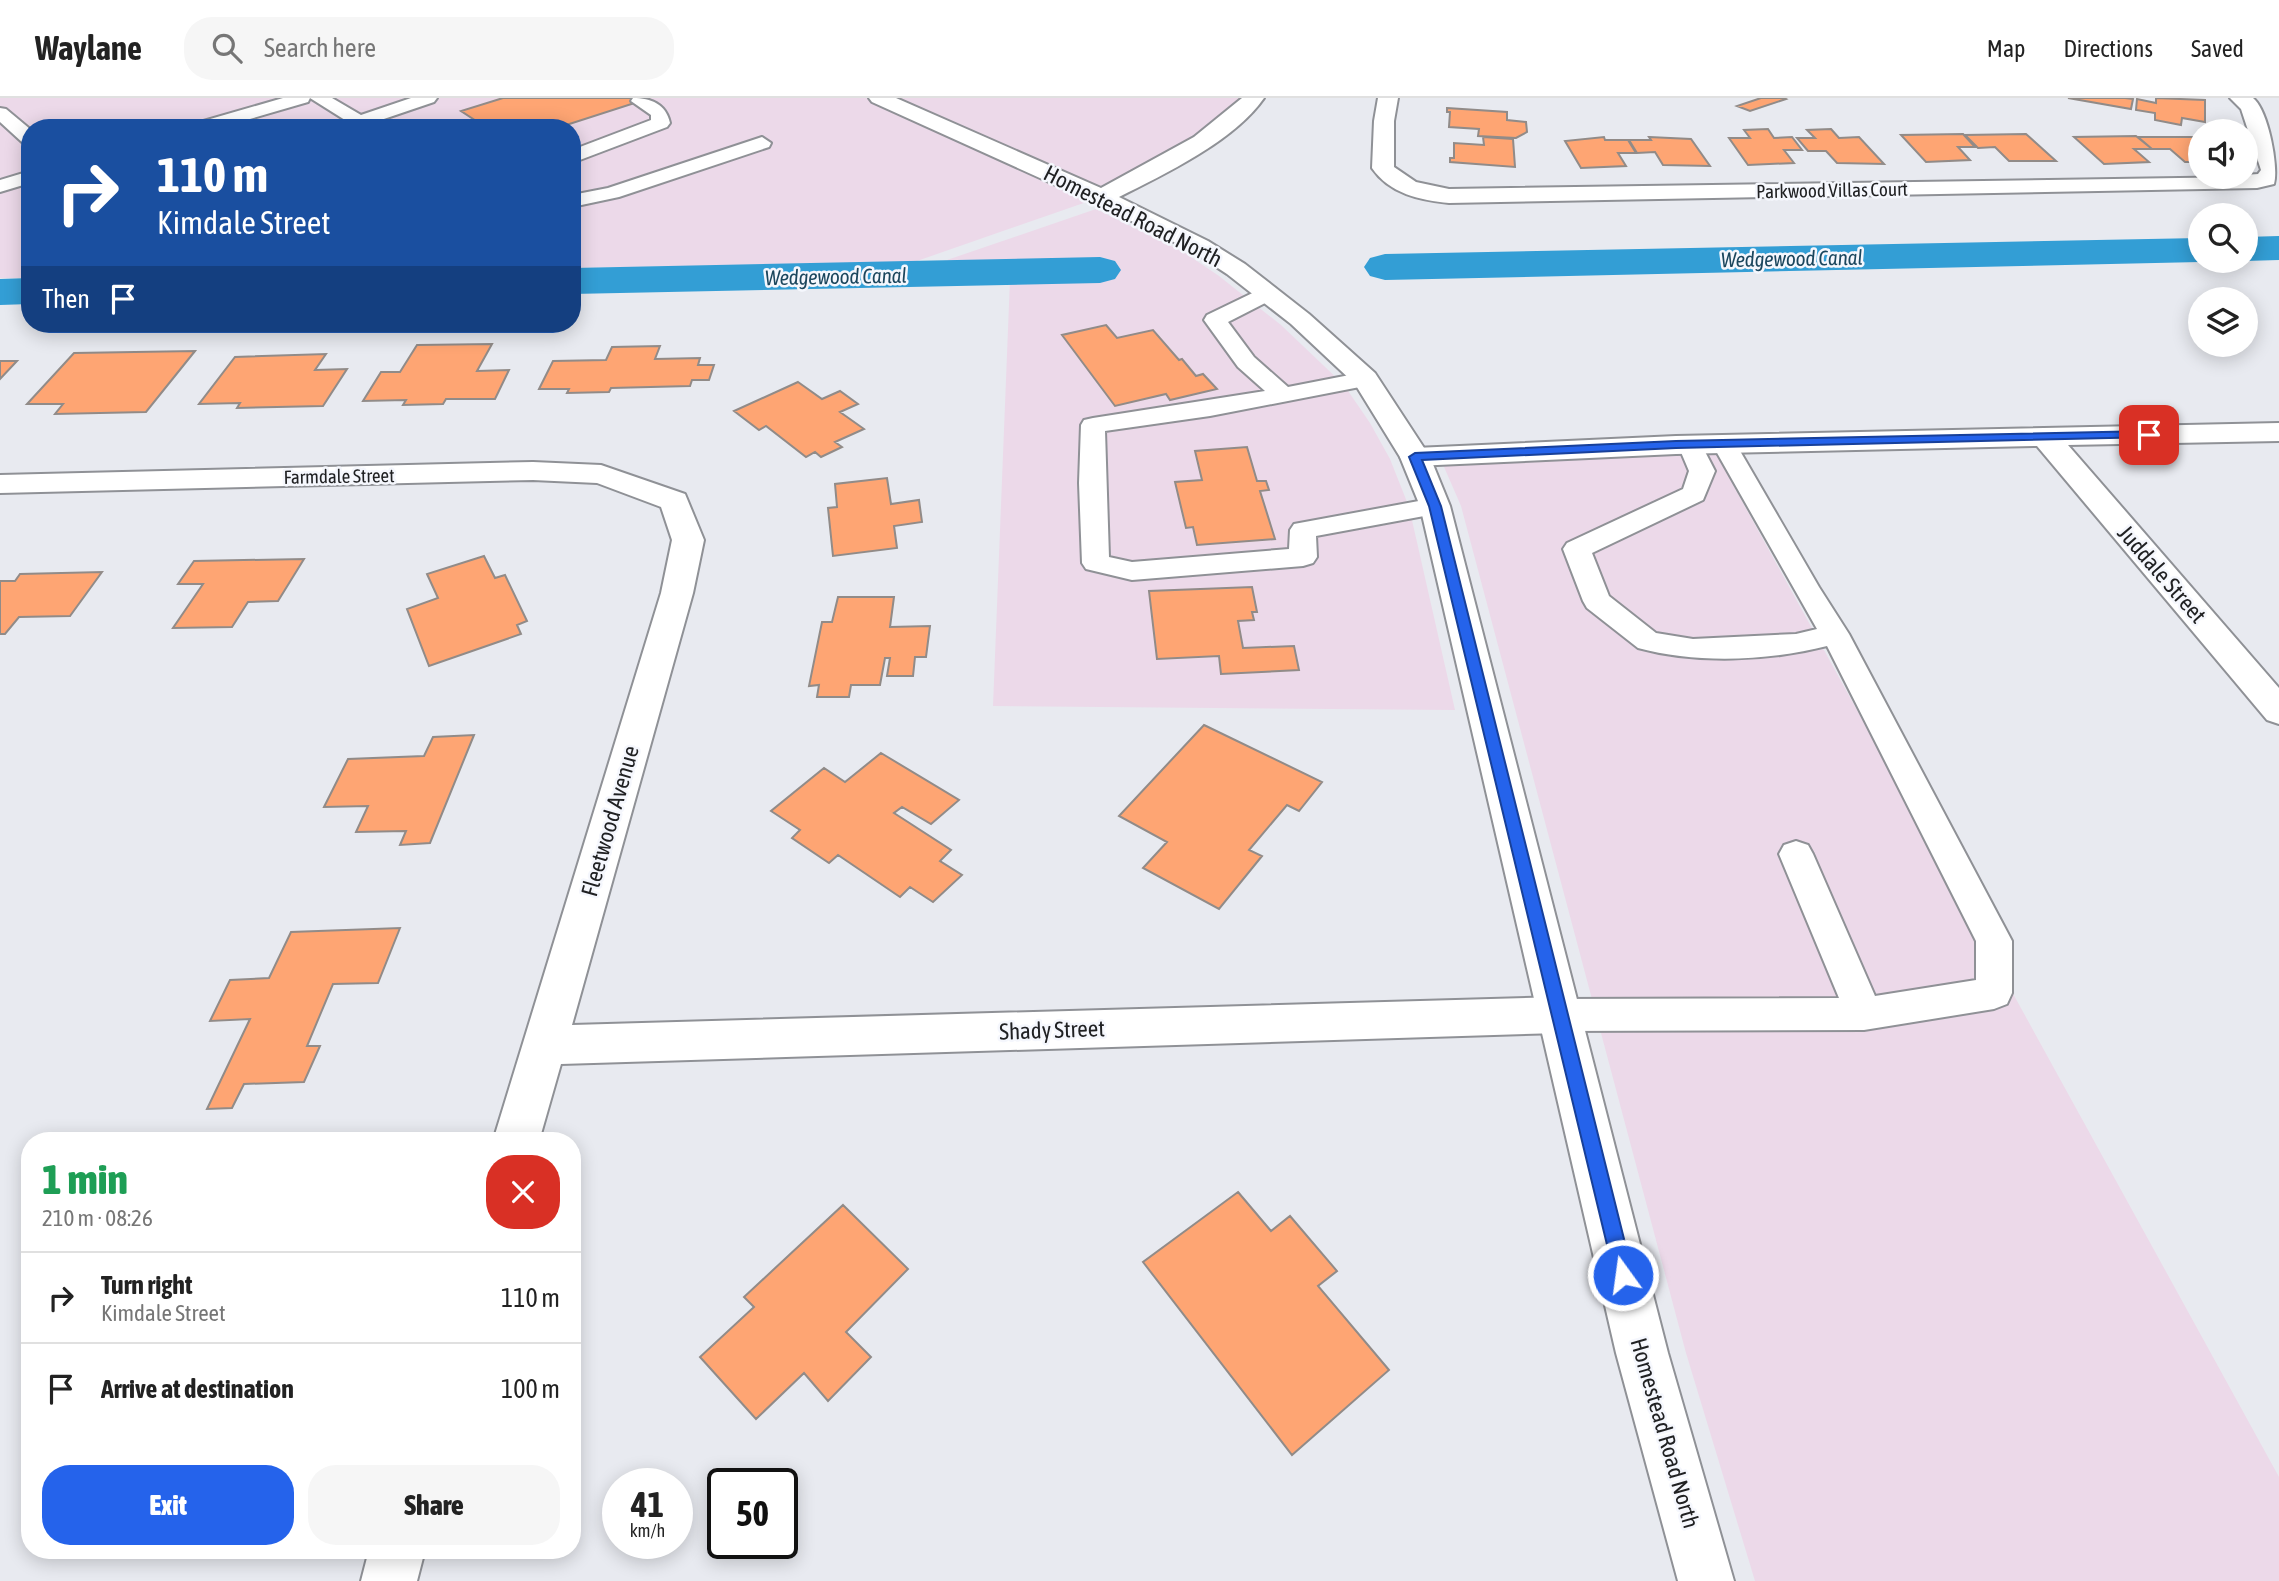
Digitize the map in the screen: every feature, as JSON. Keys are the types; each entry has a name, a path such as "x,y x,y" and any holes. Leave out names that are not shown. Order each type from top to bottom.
{"street":[{"name":"Homestead Road North","path":"879,98 1101,197 1200,246 1300,318 1365,379 1415,457 1435,506 1642,1353 1706,1581"},
{"path":"1101,197 1152,173 1209,135 1254,98"},
{"name":"Parkwood Villas Court","path":"1388,98 1384,121 1383,168 1400,183 1417,191 1460,197 2266,179 2273,170 2250,106 2240,98"},
{"path":"1415,457 1724,444 2279,432"},
{"name":"Juddale Street","path":"2045,438 2279,711"},
{"name":"Farmdale Street","path":"0,484 533,471 601,474 674,501"},
{"name":"Fleetwood Avenue","path":"519,1132 677,593 688,540 674,501"},
{"name":"Shady Street","path":"544,1045 1560,1015"},
{"path":"388,1581 394,1559"}],"lane":[{"path":"230,119 302,98"},
{"path":"319,98 357,119"},
{"path":"378,119 428,98"},
{"path":"581,154 661,123 659,113 646,106 669,98"},
{"path":"0,113 21,131"},
{"path":"581,199 612,193 762,143"},
{"path":"0,186 21,180"},
{"path":"1267,293 1215,320 1247,362 1283,395"},
{"path":"1365,379 1210,409 1093,425 1092,482 1096,563 1132,571 1303,557 1304,530 1435,506"},
{"path":"1560,1015 1864,1014 1994,993 1994,942 1835,634 1806,589 1724,444"},
{"path":"1690,445 1702,471 1695,494 1577,549 1597,601 1648,641 1693,649 1796,644 1835,634"},
{"path":"1796,854 1864,1014"}],"shaded area":[{"path":"0,98 1254,98 1241,111 1101,197 914,262 581,268 581,119 21,119 21,278 0,278"},
{"path":"1096,209 1185,253 1281,325 1344,385 1390,459 1409,507 1455,710 993,706 1010,279 581,286 581,278 912,272"},
{"path":"1710,443 2279,1477 2279,1581 1755,1581 1686,1353 1461,506 1438,453"}],"building":[{"path":"503,98 650,98 581,120 473,119 461,111"},
{"path":"1761,98 1786,99 1750,111 1737,106"},
{"path":"2068,98 2125,98 2133,99 2131,109"},
{"path":"2156,98 2205,100 2205,119 2182,118 2181,125 2155,120 2155,113 2136,110 2137,99 2156,103"},
{"path":"1447,108 1507,112 1507,120 1526,122 1527,132 1516,138 1478,136 1479,129 1449,127 1450,112 1447,112"},
{"path":"1768,129 1774,138 1792,137 1802,150 1784,150 1794,163 1748,165 1729,138 1750,138 1744,130"},
{"path":"1831,129 1839,138 1859,137 1884,164 1837,163 1826,151 1808,151 1797,138 1815,138 1807,130"},
{"path":"1963,134 1975,147 1958,147 1970,160 1926,162 1901,135"},
{"path":"2026,134 2056,161 2009,161 1995,147 1978,148 1965,135"},
{"path":"2136,136 2152,149 2134,149 2149,162 2104,164 2074,137"},
{"path":"1483,137 1513,139 1515,167 1450,162 1450,158 1454,158 1454,143 1484,145"},
{"path":"1604,137 1605,140 1628,140 1636,153 1618,153 1626,166 1581,168 1565,141"},
{"path":"1649,137 1691,139 1710,166 1663,165 1655,152 1637,153 1629,140 1651,140"},
{"path":"2138,137 2188,137 2188,162 2170,149 2152,149"},
{"path":"1106,325 1117,338 1153,330 1196,376 1203,374 1217,389 1170,400 1166,394 1115,406 1062,335"},
{"path":"492,344 477,371 509,370 495,399 446,399 443,404 403,405 406,400 363,401 381,372 400,372 417,345"},
{"path":"660,346 655,359 700,358 698,365 714,365 709,380 692,380 690,386 611,388 609,392 567,393 569,389 539,389 553,361 606,360 612,347"},
{"path":"195,351 146,412 55,414 63,404 27,404 74,353"},
{"path":"326,354 315,370 347,369 323,406 237,408 240,403 199,404 235,357"},
{"path":"0,361 17,361 0,379"},
{"path":"798,382 822,399 840,391 858,404 840,412 864,429 835,442 842,447 821,457 815,452 806,457 766,426 759,430 734,411"},
{"path":"1247,447 1257,481 1266,481 1269,490 1260,491 1275,539 1197,545 1193,527 1186,528 1175,482 1202,480 1195,451"},
{"path":"887,478 891,504 919,500 922,522 894,526 897,548 833,556 828,508 837,507 835,484"},
{"path":"484,556 495,578 505,575 527,621 517,625 521,634 429,666 407,609 438,598 427,574"},
{"path":"304,559 278,601 248,602 232,627 173,628 203,584 178,584 194,561"},
{"path":"102,572 70,616 19,617 5,634 0,634 0,581 15,581 20,574"},
{"path":"1252,587 1257,612 1252,612 1254,620 1238,621 1243,648 1294,646 1299,670 1221,674 1219,656 1157,659 1149,591"},
{"path":"838,597 894,597 890,627 930,626 926,657 915,657 913,676 887,676 890,658 885,658 880,685 851,685 849,697 817,697 819,685 809,686 822,622 832,622"},
{"path":"1204,725 1322,782 1299,811 1287,805 1249,850 1262,856 1219,909 1143,868 1167,842 1119,816"},
{"path":"474,735 430,843 400,845 406,831 356,832 368,806 324,807 348,759 424,756 433,737"},
{"path":"881,753 959,800 931,824 902,807 894,813 951,850 940,861 962,875 933,902 910,887 900,897 838,855 829,863 792,838 800,830 771,811 824,768 845,782"},
{"path":"400,928 378,983 333,984 307,1046 320,1046 304,1082 244,1084 232,1108 207,1109 250,1019 210,1021 230,980 269,978 291,932"},
{"path":"1238,1192 1271,1231 1290,1216 1337,1271 1318,1286 1389,1370 1292,1455 1143,1262"},
{"path":"843,1205 908,1269 846,1332 871,1357 828,1401 804,1373 756,1419 700,1357 754,1307 744,1297"}],"waterway":[{"name":"Wedgewood Canal","path":"2258,249 2279,248"},
{"name":"Wedgewood Canal","path":"1385,267 2188,250"},
{"name":"Wedgewood Canal","path":"581,281 1100,270"},
{"name":"Wedgewood Canal","path":"0,292 21,291"}],"route":[{"path":"1623,1275 1435,506 1415,457 1676,445 2149,435"}]}
